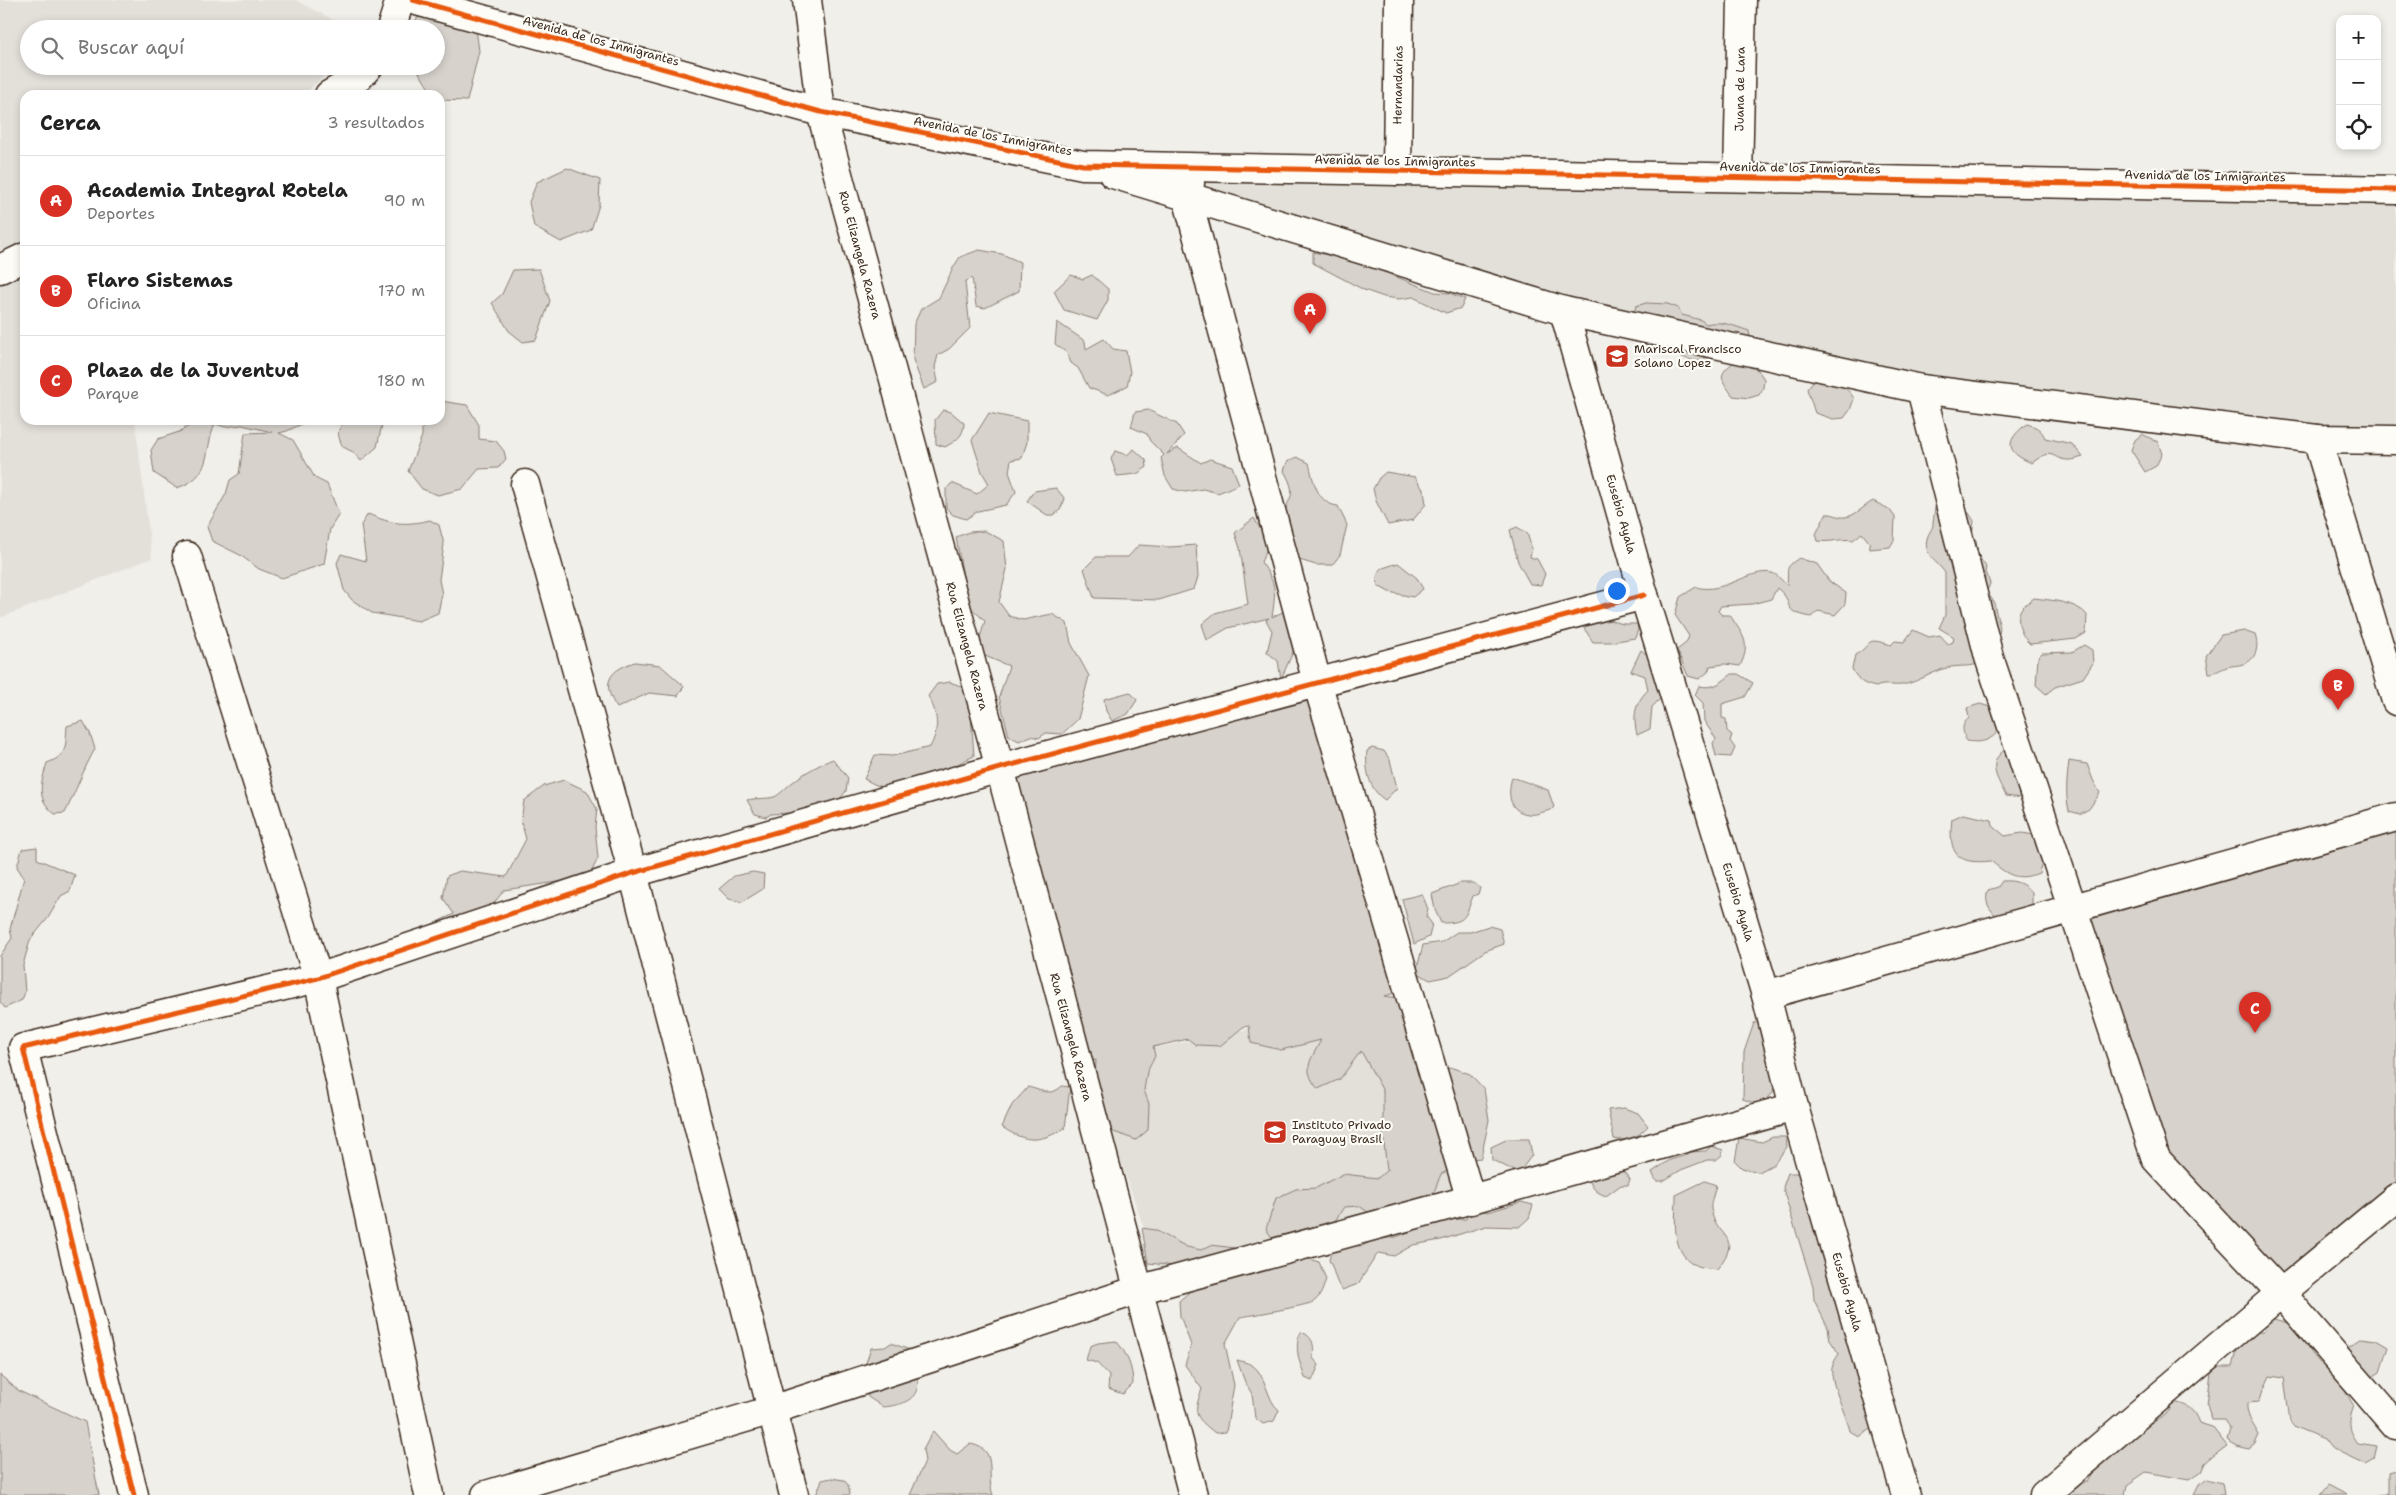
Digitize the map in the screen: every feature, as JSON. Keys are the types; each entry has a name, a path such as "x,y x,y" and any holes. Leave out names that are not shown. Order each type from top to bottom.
{"street":[{"path":"394,20 400,0"},
{"name":"Avenida de los Inmigrantes","path":"413,0 821,112 1083,165 2396,190"},
{"name":"Rua Elizangela Razera","path":"807,0 821,112 1000,768 1193,1495"},
{"name":"Hernandarias","path":"1397,171 1399,0"},
{"name":"Juana de Lara","path":"1738,177 1742,0"},
{"path":"337,90 361,75"},
{"path":"1083,165 1564,311 1921,389 2318,439 2396,440"},
{"path":"1194,167 1187,197 1317,682 1471,1200"},
{"path":"0,269 20,259"},
{"name":"Eusebio Ayala","path":"1564,311 1644,595 1766,995 1794,1107 1906,1495"},
{"path":"1921,389 1989,657 2156,1159 2281,1293 2396,1426"},
{"path":"2318,439 2396,701"},
{"path":"526,484 633,873 794,1495"},
{"path":"188,556 318,978 429,1495"},
{"path":"134,1495 23,1048 318,978 633,873 1000,768 1644,595"},
{"path":"1766,995 2396,817"},
{"path":"486,1495 772,1410 1138,1290 1471,1200 1794,1107"},
{"path":"2044,1495 2281,1293 2396,1198"}],"shaded area":[{"path":"0,0 296,0 333,20 20,20 20,75 325,75 309,90 20,90 20,425 136,425 152,558 0,618"},
{"path":"444,16 475,21 479,51 467,101 445,100 445,90 430,90 421,75 445,75 445,20 416,20 418,17"},
{"path":"1195,167 2396,190 2396,430 1921,389 1187,197"},
{"path":"567,168 600,180 599,205 591,230 561,242 534,227 529,202 537,182"},
{"path":"979,250 1002,254 1020,262 1019,291 985,308 976,306 972,278 965,282 970,328 949,349 938,355 935,367 938,382 924,389 913,360 914,324 921,309 939,298 960,257"},
{"path":"1313,252 1353,260 1435,292 1449,293 1465,299 1461,308 1446,313 1413,297 1399,299 1384,297 1364,290 1313,263"},
{"path":"539,269 550,301 536,340 523,342 509,331 492,303 502,294 513,270"},
{"path":"1071,275 1083,279 1092,275 1108,289 1108,300 1097,320 1064,310 1054,291"},
{"path":"1646,303 1668,304 1678,308 1682,315 1701,320 1706,324 1722,323 1749,331 1750,337 1737,343 1717,357 1704,361 1692,360 1670,350 1634,313 1636,306"},
{"path":"1057,322 1085,341 1086,349 1104,339 1113,349 1126,351 1130,372 1127,386 1108,395 1089,388 1078,368 1071,363 1067,353 1055,344"},
{"path":"1735,361 1758,370 1764,379 1763,388 1759,395 1749,398 1733,396 1722,377 1725,370"},
{"path":"1813,381 1837,384 1851,393 1854,399 1850,410 1844,418 1833,419 1815,413 1807,389"},
{"path":"445,402 467,405 479,425 479,439 496,441 504,451 506,459 498,468 479,469 462,489 438,495 422,489 408,471 422,436 422,425 445,425"},
{"path":"943,410 951,412 964,423 963,431 959,438 945,447 936,444 935,420"},
{"path":"1148,410 1177,424 1184,435 1167,454 1178,448 1201,463 1210,459 1232,466 1239,484 1218,493 1203,489 1185,492 1173,489 1165,476 1161,458 1164,455 1150,441 1147,434 1131,427 1135,412"},
{"path":"989,413 1027,421 1027,442 1022,458 1011,460 1009,472 1016,492 1006,505 978,511 966,519 953,515 946,508 946,489 952,483 977,494 989,484 982,472 972,440"},
{"path":"2027,424 2042,432 2045,438 2072,444 2083,457 2064,460 2049,454 2032,463 2023,459 2017,455 2011,446 2015,435"},
{"path":"191,425 215,425 202,470 188,483 177,488 154,473 151,450 158,439 179,432"},
{"path":"218,425 242,425 225,427"},
{"path":"242,425 300,425 279,433 293,440 315,478 327,484 339,514 330,529 324,564 282,578 259,569 240,555 212,541 207,527 226,494 230,480 239,474 245,433 272,432"},
{"path":"342,425 382,425 377,447 361,461 353,452 343,447 338,433"},
{"path":"2142,434 2158,442 2162,454 2156,466 2145,472 2131,450 2135,440"},
{"path":"1134,449 1146,460 1147,467 1137,474 1117,476 1111,459 1115,451 1127,455"},
{"path":"1297,457 1309,463 1317,490 1325,501 1338,506 1347,525 1340,555 1332,565 1316,565 1296,559 1283,526 1284,514 1291,493 1289,480 1284,471 1287,462"},
{"path":"1386,472 1415,477 1424,491 1426,504 1413,520 1388,525 1376,501 1373,489 1379,478"},
{"path":"1056,488 1065,499 1060,510 1054,515 1047,515 1027,501 1034,491"},
{"path":"1873,501 1889,509 1895,517 1894,540 1890,547 1870,549 1869,542 1862,533 1853,540 1818,541 1816,534 1826,514 1848,516 1856,513"},
{"path":"1936,504 1969,513 1974,521 1972,536 1976,540 1978,555 1986,567 1985,573 1990,584 1986,593 1995,605 2000,627 1999,634 1990,653 1978,664 1947,668 1917,681 1902,685 1876,687 1867,685 1859,679 1852,669 1855,655 1872,641 1891,645 1895,641 1904,642 1913,630 1929,637 1940,635 1948,644 1953,642 1954,637 1939,628 1945,615 1945,573 1929,554 1926,545 1933,526"},
{"path":"368,514 398,523 430,520 439,525 444,544 439,580 442,594 438,613 419,621 372,613 352,600 344,590 337,563 341,554 366,561 361,525"},
{"path":"1254,518 1269,544 1261,562 1273,582 1274,601 1272,617 1287,610 1298,641 1281,679 1278,661 1267,652 1272,631 1266,620 1269,618 1228,628 1207,640 1202,624 1215,613 1248,604 1240,548 1235,533"},
{"path":"1517,527 1527,533 1532,549 1530,557 1537,559 1545,574 1541,585 1530,584 1518,562 1510,530"},
{"path":"985,531 1004,541 1007,569 999,602 1009,616 1023,620 1052,614 1067,623 1071,643 1089,676 1078,719 1062,734 1046,733 1039,738 1031,736 1019,741 1009,736 999,697 1009,666 985,656 977,647 985,621 968,605 956,537 969,532"},
{"path":"1139,545 1170,547 1196,545 1198,577 1194,589 1159,600 1094,598 1084,569 1096,557 1128,557"},
{"path":"1799,558 1817,564 1829,581 1846,593 1845,604 1835,615 1818,611 1811,617 1794,612 1777,588 1771,599 1752,604 1721,606 1718,611 1722,615 1730,615 1742,634 1745,645 1744,658 1740,666 1725,664 1710,666 1708,672 1699,679 1688,676 1677,650 1686,643 1689,636 1675,615 1680,597 1696,587 1706,588 1726,585 1764,572 1774,574 1787,585 1789,567"},
{"path":"1398,563 1417,578 1423,589 1413,597 1389,592 1378,586 1377,577 1380,569"},
{"path":"2034,598 2063,602 2083,611 2087,615 2086,633 2076,639 2030,644 2022,632 2019,623 2019,613"},
{"path":"1603,618 1623,624 1637,624 1638,630 1635,638 1611,642 1593,642 1582,625"},
{"path":"2244,631 2255,635 2257,648 2254,656 2248,662 2241,665 2229,666 2209,673 2206,656 2221,635"},
{"path":"2084,645 2092,650 2093,663 2083,678 2055,687 2046,694 2036,685 2038,657 2042,653 2072,652"},
{"path":"1641,650 1655,661 1662,697 1652,707 1650,729 1637,735 1635,716 1637,705 1648,690 1645,676 1631,671"},
{"path":"635,662 660,665 684,686 678,696 649,693 617,708 609,692 610,679 619,669"},
{"path":"1732,674 1738,674 1753,683 1745,697 1722,704 1722,718 1726,719 1727,731 1732,735 1730,741 1735,748 1731,757 1716,756 1713,743 1716,739 1704,721 1703,703 1695,695 1699,686 1713,686 1721,683"},
{"path":"950,682 966,688 973,698 971,715 974,756 927,780 908,787 898,789 885,788 864,779 875,755 893,756 930,747 935,734 936,715 928,696 937,684"},
{"path":"1317,682 1408,990 1384,996 1399,998 1420,1042 1413,1062 1419,1070 1453,1068 1470,1074 1484,1089 1489,1120 1481,1158 1471,1159 1441,1174 1432,1197 1371,1214 1359,1206 1344,1207 1333,1224 1275,1242 1266,1229 1276,1198 1296,1189 1316,1188 1343,1174 1378,1178 1387,1170 1383,1134 1383,1091 1361,1051 1340,1079 1318,1089 1310,1075 1309,1064 1321,1040 1281,1050 1251,1043 1249,1026 1243,1027 1220,1046 1196,1045 1188,1039 1153,1047 1155,1056 1147,1072 1144,1090 1149,1104 1148,1130 1136,1140 1111,1131 1099,1119 1095,1081 1096,1060 1078,1064 1000,768"},
{"path":"1130,692 1137,700 1128,714 1112,721 1106,711 1104,699"},
{"path":"1980,704 1994,708 2000,729 1993,737 1985,741 1966,741 1963,728 1964,723 1969,718 1967,708"},
{"path":"83,721 90,733 95,749 65,813 55,814 44,802 41,790 47,763 59,757 65,749 67,726"},
{"path":"1372,748 1384,751 1390,760 1397,788 1385,800 1375,791 1369,779 1367,751"},
{"path":"2006,749 2031,791 2021,798 2006,796 1995,771 1996,760"},
{"path":"833,759 848,778 846,791 832,810 794,817 789,813 771,814 766,817 755,814 747,800 776,796 802,776"},
{"path":"2069,761 2087,764 2100,793 2089,809 2080,814 2069,811 2067,780"},
{"path":"1512,777 1548,790 1554,807 1551,810 1533,814 1516,809 1510,795"},
{"path":"564,780 587,791 597,809 595,827 598,858 590,875 504,890 483,918 318,978 454,914 443,898 447,876 460,871 506,877 526,839 521,821 524,801 544,786"},
{"path":"1963,814 1992,820 1993,826 2005,836 2022,833 2035,835 2043,857 2039,873 2019,877 2008,873 1991,861 1979,862 1962,858 1953,848 1951,831 1952,819"},
{"path":"2396,817 2396,1198 2281,1293 2156,1159 2073,908"},
{"path":"37,847 37,859 75,875 70,891 61,896 48,918 30,940 23,965 25,992 22,1000 5,1008 0,1002 0,956 12,938 10,929 24,878 17,867 22,849"},
{"path":"753,872 764,874 763,889 742,902 729,899 719,889 734,876"},
{"path":"2002,881 2019,883 2026,887 2032,893 2032,910 1998,918 1988,905 1987,895 1988,890 1998,887"},
{"path":"1461,883 1474,883 1480,888 1478,894 1473,896 1464,917 1456,922 1441,923 1435,910 1432,894"},
{"path":"1422,894 1428,909 1426,916 1432,924 1429,937 1414,944 1402,899"},
{"path":"1489,926 1500,929 1504,944 1485,951 1449,976 1430,980 1416,972 1423,945 1442,942 1457,932 1470,932"},
{"name":"Instituto Privado Paraguay Brasil","path":"1399,998 1461,1202 1160,1274 1086,1062"},
{"path":"1764,1020 1779,1049 1773,1092 1762,1106 1743,1099 1744,1052 1754,1023"},
{"path":"1062,1086 1070,1087 1065,1128 1049,1136 1034,1139 1019,1136 1002,1127 1012,1105 1028,1087 1050,1092"},
{"path":"1624,1108 1638,1113 1648,1126 1633,1138 1624,1140 1614,1139 1608,1110"},
{"path":"1773,1137 1786,1137 1787,1147 1774,1164 1759,1172 1742,1168 1735,1161 1739,1138 1762,1142"},
{"path":"1508,1139 1529,1139 1532,1155 1521,1170 1515,1171 1492,1160 1491,1147"},
{"path":"1711,1146 1723,1150 1722,1155 1716,1160 1707,1160 1681,1170 1663,1181 1656,1181 1652,1172 1670,1160 1687,1155 1690,1152 1706,1151"},
{"path":"1622,1170 1630,1179 1628,1185 1621,1185 1606,1196 1594,1189 1588,1177"},
{"path":"1788,1173 1800,1173 1834,1277 1831,1287 1836,1293 1873,1428 1859,1437 1850,1431 1833,1381 1832,1368 1839,1354 1830,1340 1828,1328 1814,1300 1813,1286 1783,1187"},
{"path":"1705,1181 1716,1185 1711,1209 1718,1226 1728,1242 1725,1258 1717,1269 1699,1266 1686,1258 1681,1251 1676,1234 1676,1195"},
{"path":"1521,1202 1533,1205 1529,1218 1519,1227 1486,1226 1441,1240 1413,1245 1394,1256 1378,1253 1358,1284 1342,1290 1337,1283 1329,1260 1332,1249 1350,1245 1362,1246 1374,1240 1396,1237 1441,1220 1466,1219 1469,1212 1476,1209 1488,1212"},
{"path":"1142,1228 1155,1230 1187,1247 1201,1250 1211,1245 1235,1248 1240,1259 1205,1276 1167,1265 1148,1263"},
{"path":"1292,1254 1319,1262 1326,1279 1322,1292 1313,1302 1240,1317 1225,1344 1234,1385 1226,1432 1215,1433 1197,1414 1197,1404 1202,1389 1185,1365 1191,1345 1180,1316 1179,1301 1197,1285 1235,1278"},
{"path":"2274,1319 2295,1325 2315,1358 2321,1364 2333,1369 2338,1375 2354,1406 2350,1421 2352,1434 2358,1443 2377,1446 2374,1459 2365,1464 2331,1448 2324,1439 2295,1427 2290,1421 2284,1378 2270,1376 2258,1402 2247,1403 2249,1416 2259,1435 2255,1444 2249,1449 2237,1446 2227,1440 2230,1429 2224,1420 2212,1420 2207,1405 2211,1372 2218,1367 2233,1367 2237,1350 2257,1332 2264,1332 2267,1322"},
{"path":"1301,1332 1311,1339 1314,1349 1313,1358 1319,1365 1312,1381 1305,1378 1299,1361 1297,1349"},
{"path":"2362,1338 2376,1340 2388,1347 2380,1372 2368,1380 2343,1351"},
{"path":"1116,1341 1126,1355 1133,1378 1133,1384 1123,1394 1108,1389 1109,1376 1097,1363 1086,1360 1090,1346"},
{"path":"891,1343 910,1350 917,1373 917,1390 907,1401 883,1407 868,1397 863,1372 871,1348 885,1347"},
{"path":"1237,1360 1252,1365 1261,1375 1271,1400 1279,1410 1274,1421 1263,1424 1255,1418 1252,1394 1245,1382"},
{"path":"0,1375 19,1391 85,1422 99,1495 0,1495"},
{"path":"2172,1402 2189,1408 2195,1414 2199,1423 2212,1427 2227,1446 2205,1463 2201,1472 2189,1480 2146,1472 2127,1485 2125,1495 2068,1495 2073,1485 2087,1482 2098,1464 2113,1456 2117,1445 2169,1411"},
{"path":"933,1431 950,1450 957,1454 970,1444 985,1451 990,1464 993,1495 910,1495 925,1461 923,1450"},
{"path":"2396,1471 2396,1495 2380,1495 2389,1494 2389,1473"},
{"path":"831,1478 844,1480 848,1485 850,1495 816,1495 822,1480"},
{"path":"2206,1479 2222,1483 2224,1495 2194,1495 2199,1485"},
{"path":"2328,1485 2347,1495 2320,1495"}],"cycle path":[{"path":"413,0 821,112 1083,165 2396,190"},
{"path":"134,1495 23,1048 318,978 633,873 1000,768 1644,595"}],"place":[{"name":"Academia Integral Rotela","path":"1310,334"},
{"name":"Mariscal Francisco Solano Lopez","path":"1617,356"},
{"name":"Flaro Sistemas","path":"2338,710"},
{"name":"Plaza de la Juventud","path":"2255,1033"},
{"name":"Instituto Privado Paraguay Brasil","path":"1275,1132"}]}
